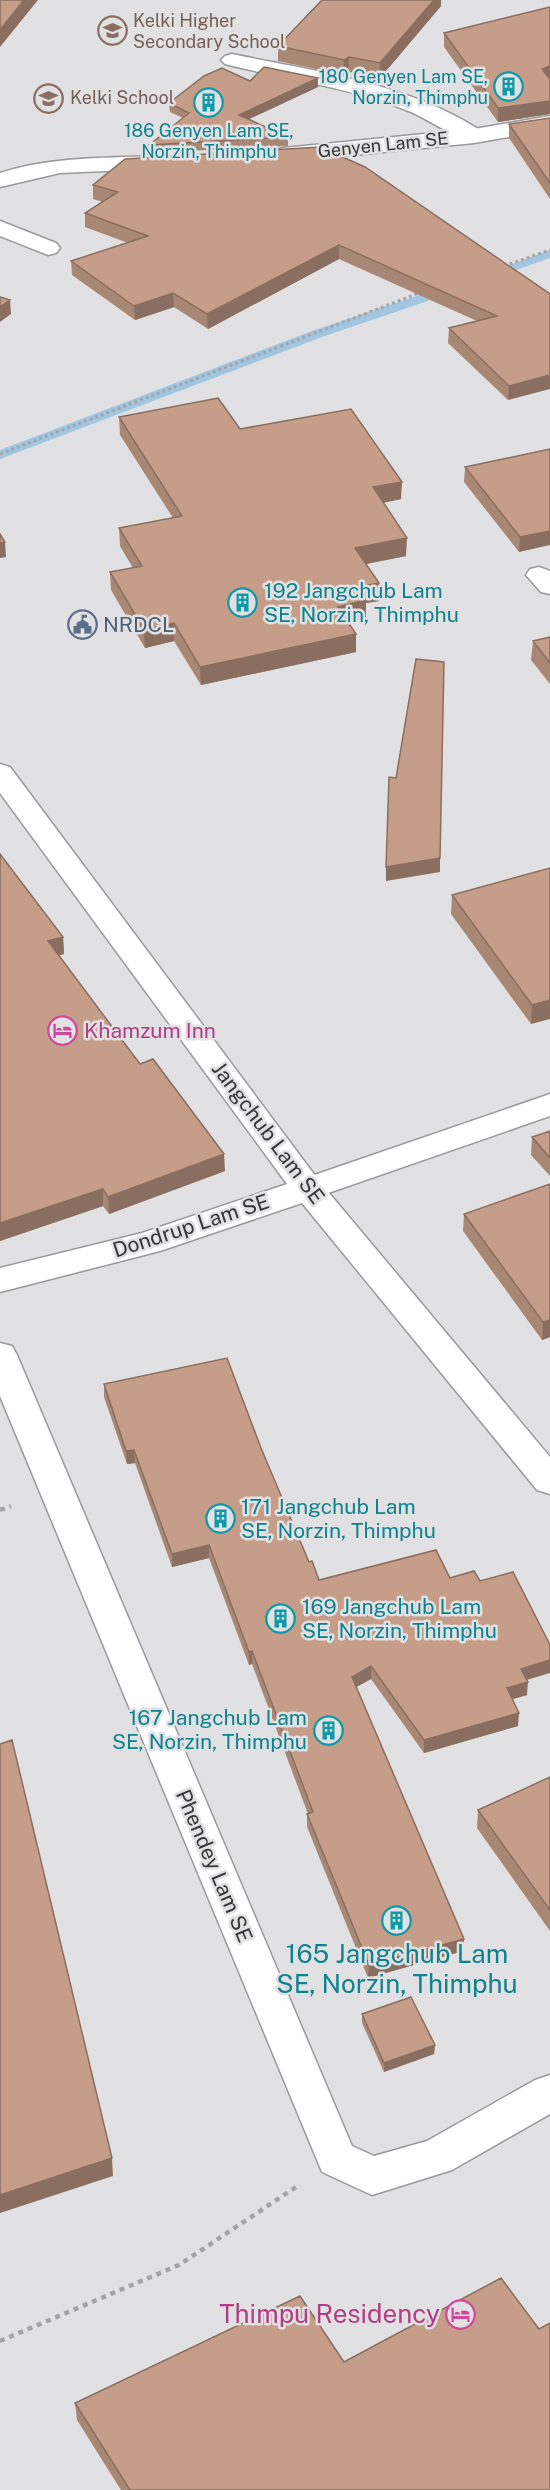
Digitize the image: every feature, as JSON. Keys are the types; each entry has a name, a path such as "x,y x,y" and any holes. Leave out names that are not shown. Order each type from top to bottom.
{"street":[{"path":"232,60 355,88 422,107 474,136"},
{"name":"Genyen Lam SE","path":"261,157 474,136 550,123"},
{"path":"0,180 42,170 78,166 184,162"},
{"path":"0,228 48,248"},
{"name":"Jangchub Lam SE","path":"0,773 308,1189 550,1481"},
{"name":"Dondrup Lam SE","path":"0,1280 148,1243 550,1105"},
{"name":"Phendey Lam SE","path":"0,1355 337,2159"},
{"path":"337,2159 372,2176 437,2157 550,2093"}],"path":[{"path":"497,268 550,250"},
{"path":"0,454 422,293"},
{"path":"0,2340 179,2265 337,2159"}],"building":[{"path":"0,0 24,0 0,30"},
{"name":"Kelki Higher Secondary School","path":"322,0 434,0 380,63 349,57 344,60 278,46"},
{"path":"550,7 550,66 542,69 550,79 550,101 498,108 444,33"},
{"path":"264,67 318,78 239,115 288,137 149,145 189,113 169,103 204,76 222,68 250,81"},
{"path":"550,118 550,183 509,124"},
{"path":"320,147 365,167 550,294 550,375 509,386 449,328 497,316 339,245 207,314 173,293 134,306 71,261 148,236 85,213 118,192 93,185 125,159"},
{"path":"0,297 10,300 0,307"},
{"path":"218,398 240,429 351,409 402,482 373,487 407,538 355,548 379,583 358,587 366,600 338,607 356,634 200,667 174,623 144,630 110,572 142,566 119,528 182,516 119,417"},
{"path":"550,449 550,531 520,537 465,467"},
{"path":"550,637 550,663 533,641"},
{"path":"416,659 444,662 440,858 386,867 389,777 396,778"},
{"path":"0,854 63,937 48,941 140,1064 153,1059 224,1154 108,1197 103,1189 0,1223"},
{"path":"550,868 550,1000 532,1005 452,895"},
{"path":"550,1131 550,1158 532,1137"},
{"path":"550,1184 550,1320 543,1322 464,1214"},
{"path":"227,1358 261,1448 309,1562 312,1561 319,1580 436,1550 450,1578 474,1571 480,1581 513,1572 550,1645 550,1660 521,1669 528,1682 507,1688 519,1713 424,1740 371,1666 352,1677 464,1939 369,1965 307,1814 313,1812 209,1545 172,1554 134,1450 126,1451 104,1384"},
{"path":"12,1740 112,2158 0,2195 0,1744"},
{"path":"550,1777 550,1910 478,1810"},
{"path":"411,1997 435,2045 384,2063 362,2014"},
{"path":"501,2278 539,2329 550,2323 550,2490 130,2490 75,2403 300,2296 344,2362"}],"waterway":[{"path":"489,275 550,254"},
{"path":"0,455 317,334 446,290"}],"place":[{"name":"Kelki Higher Secondary School","path":"112,31"},
{"name":"180 Genyen Lam SE, Norzin, Thimphu","path":"509,87"},
{"name":"Kelki School","path":"49,98"},
{"name":"186 Genyen Lam SE, Norzin, Thimphu","path":"209,102"},
{"name":"192 Jangchub Lam SE, Norzin, Thimphu","path":"243,603"},
{"name":"NRDCL","path":"82,625"},
{"name":"Khamzum Inn","path":"63,1031"},
{"name":"171 Jangchub Lam SE, Norzin, Thimphu","path":"220,1519"},
{"name":"169 Jangchub Lam SE, Norzin, Thimphu","path":"281,1619"},
{"name":"167 Jangchub Lam SE, Norzin, Thimphu","path":"328,1730"},
{"name":"165 Jangchub Lam SE, Norzin, Thimphu","path":"397,1920"},
{"name":"Thimpu Residency","path":"461,2314"}]}
